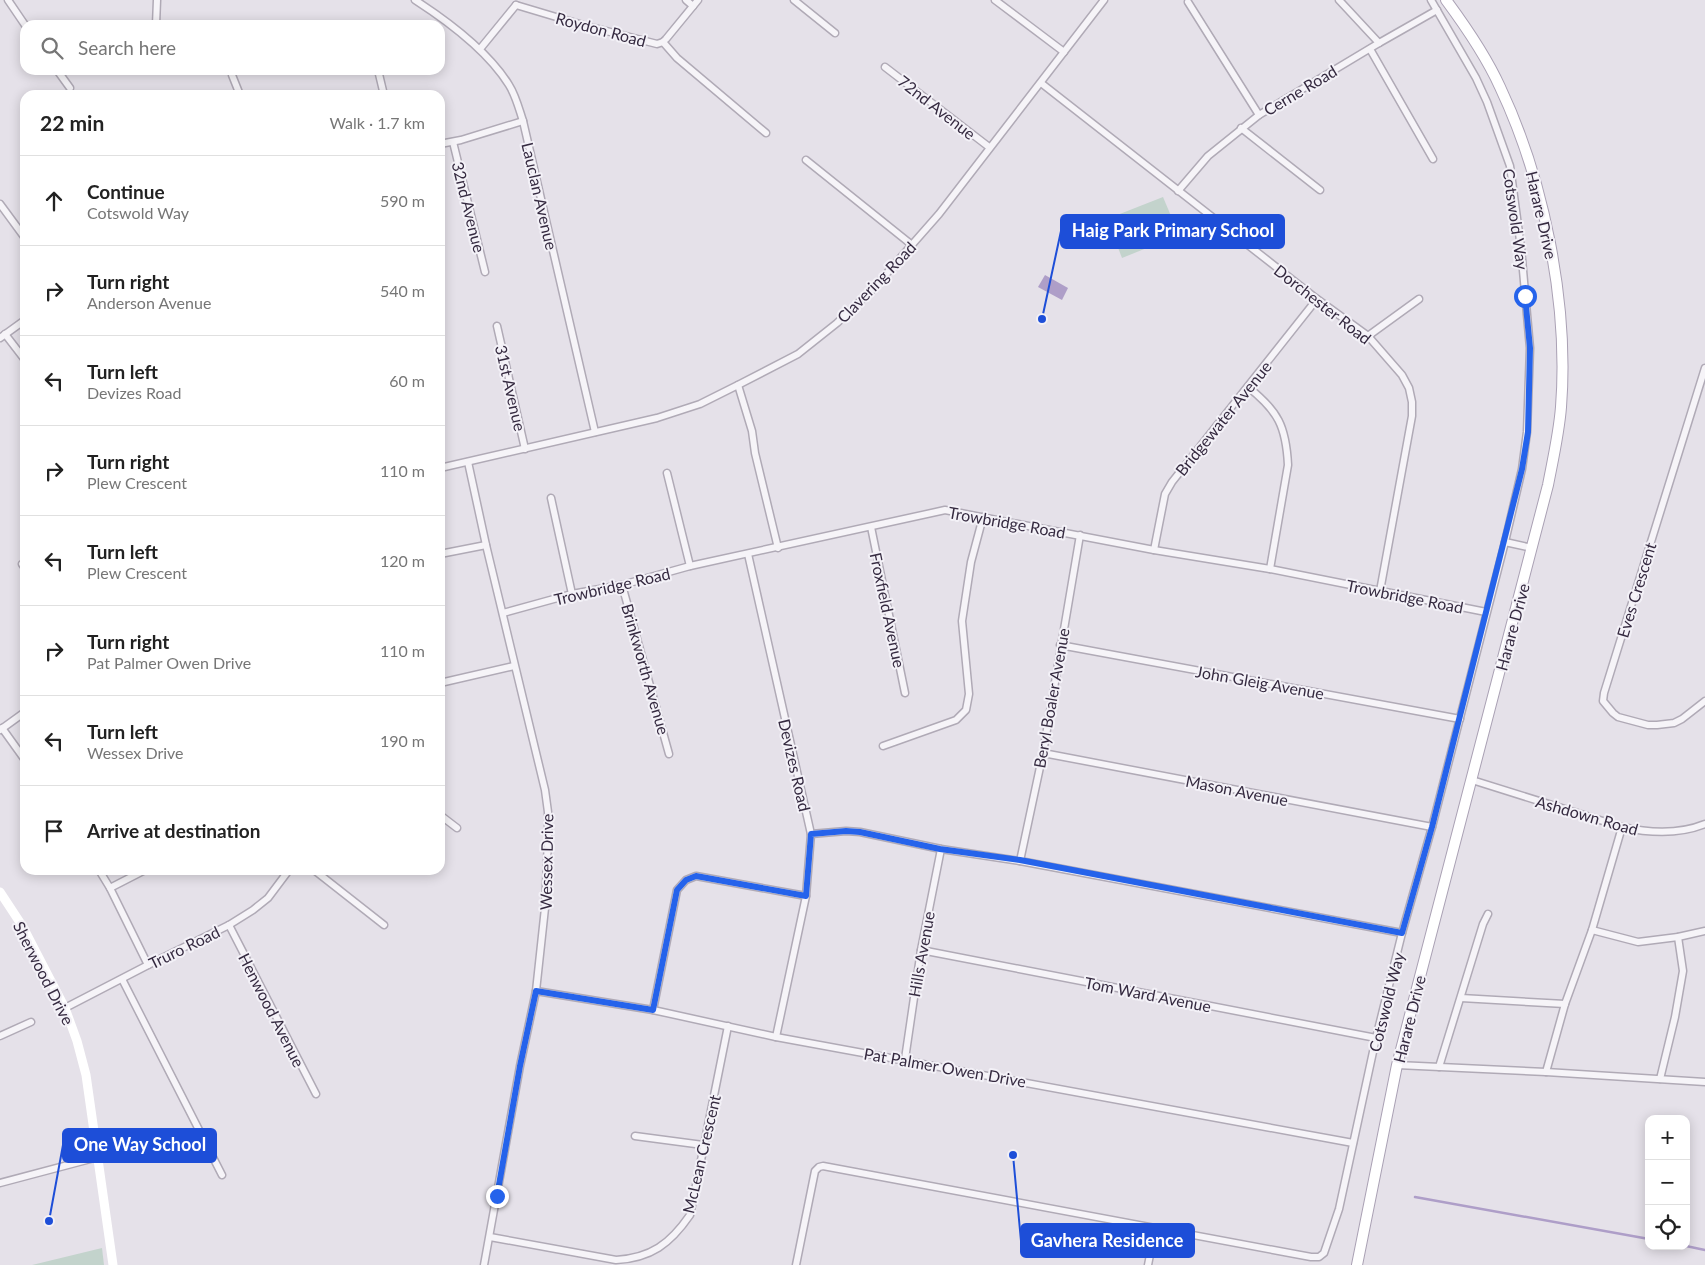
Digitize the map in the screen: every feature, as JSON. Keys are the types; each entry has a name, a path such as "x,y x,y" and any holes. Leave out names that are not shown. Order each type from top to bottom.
{"main road":[{"name":"Harare Drive","path":"1357,1265 1397,1065 1548,485 1561,408 1562,340 1553,263 1533,175 1522,140 1505,98 1473,39 1446,0"}],"street":[{"path":"8,0 22,20"},
{"path":"156,20 157,0"},
{"name":"Lauclan Avenue","path":"415,0 442,20"},
{"path":"686,0 693,6"},
{"name":"Roydon Road","path":"515,3 644,42 657,44 663,42 698,0"},
{"path":"794,0 835,32"},
{"path":"995,0 1064,52"},
{"name":"Clavering Road","path":"445,467 657,418 700,404 798,354 837,324 873,289 939,214 1104,0"},
{"path":"1339,0 1379,43"},
{"name":"Cotswold Way","path":"1155,1229 1311,1258 1319,1257 1328,1246 1402,933 1460,719 1522,469 1528,432 1530,348 1513,184 1506,153 1487,102 1472,69 1432,0"},
{"path":"1188,2 1259,115"},
{"path":"480,49 515,3"},
{"name":"Cerne Road","path":"1178,191 1208,156 1259,115 1370,48 1438,10"},
{"name":"Lauclan Avenue","path":"445,23 480,49 509,86 517,101 595,432"},
{"path":"663,42 677,58 766,133"},
{"path":"1370,48 1433,159"},
{"name":"72nd Avenue","path":"885,67 989,147"},
{"path":"61,75 70,88"},
{"path":"232,75 238,90"},
{"path":"379,75 383,90"},
{"name":"Dorchester Road","path":"1041,83 1317,300 1368,336 1402,375 1409,388 1412,416 1380,591"},
{"path":"445,143 523,121"},
{"path":"1241,128 1320,190"},
{"name":"32nd Avenue","path":"453,142 485,272"},
{"path":"806,160 912,245"},
{"path":"0,204 20,231"},
{"path":"1368,336 1419,299"},
{"name":"Bridgewater Avenue","path":"1154,550 1165,494 1172,482 1317,300"},
{"path":"20,324 3,337 20,355"},
{"name":"31st Avenue","path":"497,326 525,449"},
{"name":"Eves Crescent","path":"1705,368 1603,701 1618,717 1648,725 1657,725 1674,723 1682,719 1705,701"},
{"path":"738,385 752,431 754,447 778,548"},
{"path":"1248,387 1275,412 1287,448 1288,465 1270,569"},
{"name":"Wessex Drive","path":"468,462 514,666 545,790 548,812 545,908 536,991 520,1066 484,1265"},
{"path":"667,473 690,566"},
{"path":"551,498 572,594"},
{"name":"Trowbridge Road","path":"503,612 572,594 622,585 690,566 871,527 938,510 946,510 1154,550 1270,569 1486,612"},
{"path":"884,746 956,720 966,710 969,694 962,622 971,562 983,517"},
{"name":"Froxfield Avenue","path":"871,527 905,693"},
{"name":"Beryl Boaler Avenue","path":"1020,860 1042,753 1080,536"},
{"path":"1504,542 1532,548"},
{"path":"445,553 486,545"},
{"name":"Devizes Road","path":"748,554 811,834 806,896 776,1036"},
{"name":"Brinkworth Avenue","path":"622,585 669,754"},
{"name":"John Gleig Avenue","path":"1060,645 1460,719"},
{"path":"445,683 514,666"},
{"path":"20,716 1,729 20,754"},
{"name":"Mason Avenue","path":"1042,753 1432,827"},
{"name":"Ashdown Road","path":"1472,780 1622,827 1656,832 1698,827 1705,824"},
{"path":"445,820 457,828"},
{"path":"1546,1072 1565,1004 1592,930 1622,827"},
{"path":"811,834 846,831 860,832 940,849 1020,860 1402,933"},
{"name":"Hills Avenue","path":"905,1059 920,950 940,849"},
{"path":"101,875 110,888 148,965"},
{"path":"110,888 135,875"},
{"name":"Truro Road","path":"65,1008 229,925 262,905 285,875"},
{"path":"320,875 384,925"},
{"path":"653,1010 677,890 686,880 696,876 806,896"},
{"name":"Sherwood Drive","path":"0,892 23,927 65,1008 77,1041 86,1075 113,1265"},
{"path":"1439,1067 1483,924 1488,914"},
{"name":"Henwood Avenue","path":"229,925 316,1094"},
{"path":"1592,930 1638,942 1678,937 1705,930"},
{"path":"1660,1079 1675,1017 1683,971 1678,937"},
{"name":"Tom Ward Avenue","path":"920,950 1376,1038"},
{"path":"122,979 222,1175"},
{"name":"Pat Palmer Owen Drive","path":"536,991 653,1010 776,1036 1353,1142"},
{"path":"1461,998 1565,1004"},
{"path":"0,1036 30,1022"},
{"name":"McLean Crescent","path":"490,1237 616,1260 633,1259 643,1256 668,1242 677,1234 690,1215 728,1026"},
{"path":"1397,1065 1705,1082"},
{"path":"635,1136 703,1146"},
{"path":"0,1182 98,1157"},
{"path":"796,1265 815,1172 819,1167 823,1166 1155,1229 1148,1265"}],"shaded area":[{"path":"1163,197 1179,235 1122,258 1107,219"},
{"path":"1045,275 1068,288 1062,300 1038,287"},
{"path":"102,1248 104,1265 32,1265"}],"waterway":[{"path":"1415,1197 1645,1238"},
{"path":"1690,1247 1705,1250"}],"place":[{"name":"Haig Park Primary School","path":"1042,319"},
{"name":"Gavhera Residence","path":"1013,1155"},
{"name":"One Way School","path":"49,1221"}],"route":[{"path":"497,1196 520,1066 536,991 653,1010 677,890 686,880 696,876 806,896 811,834 846,831 860,832 940,849 1020,860 1402,933 1460,719 1522,469 1528,432 1530,348 1525,296"}]}
